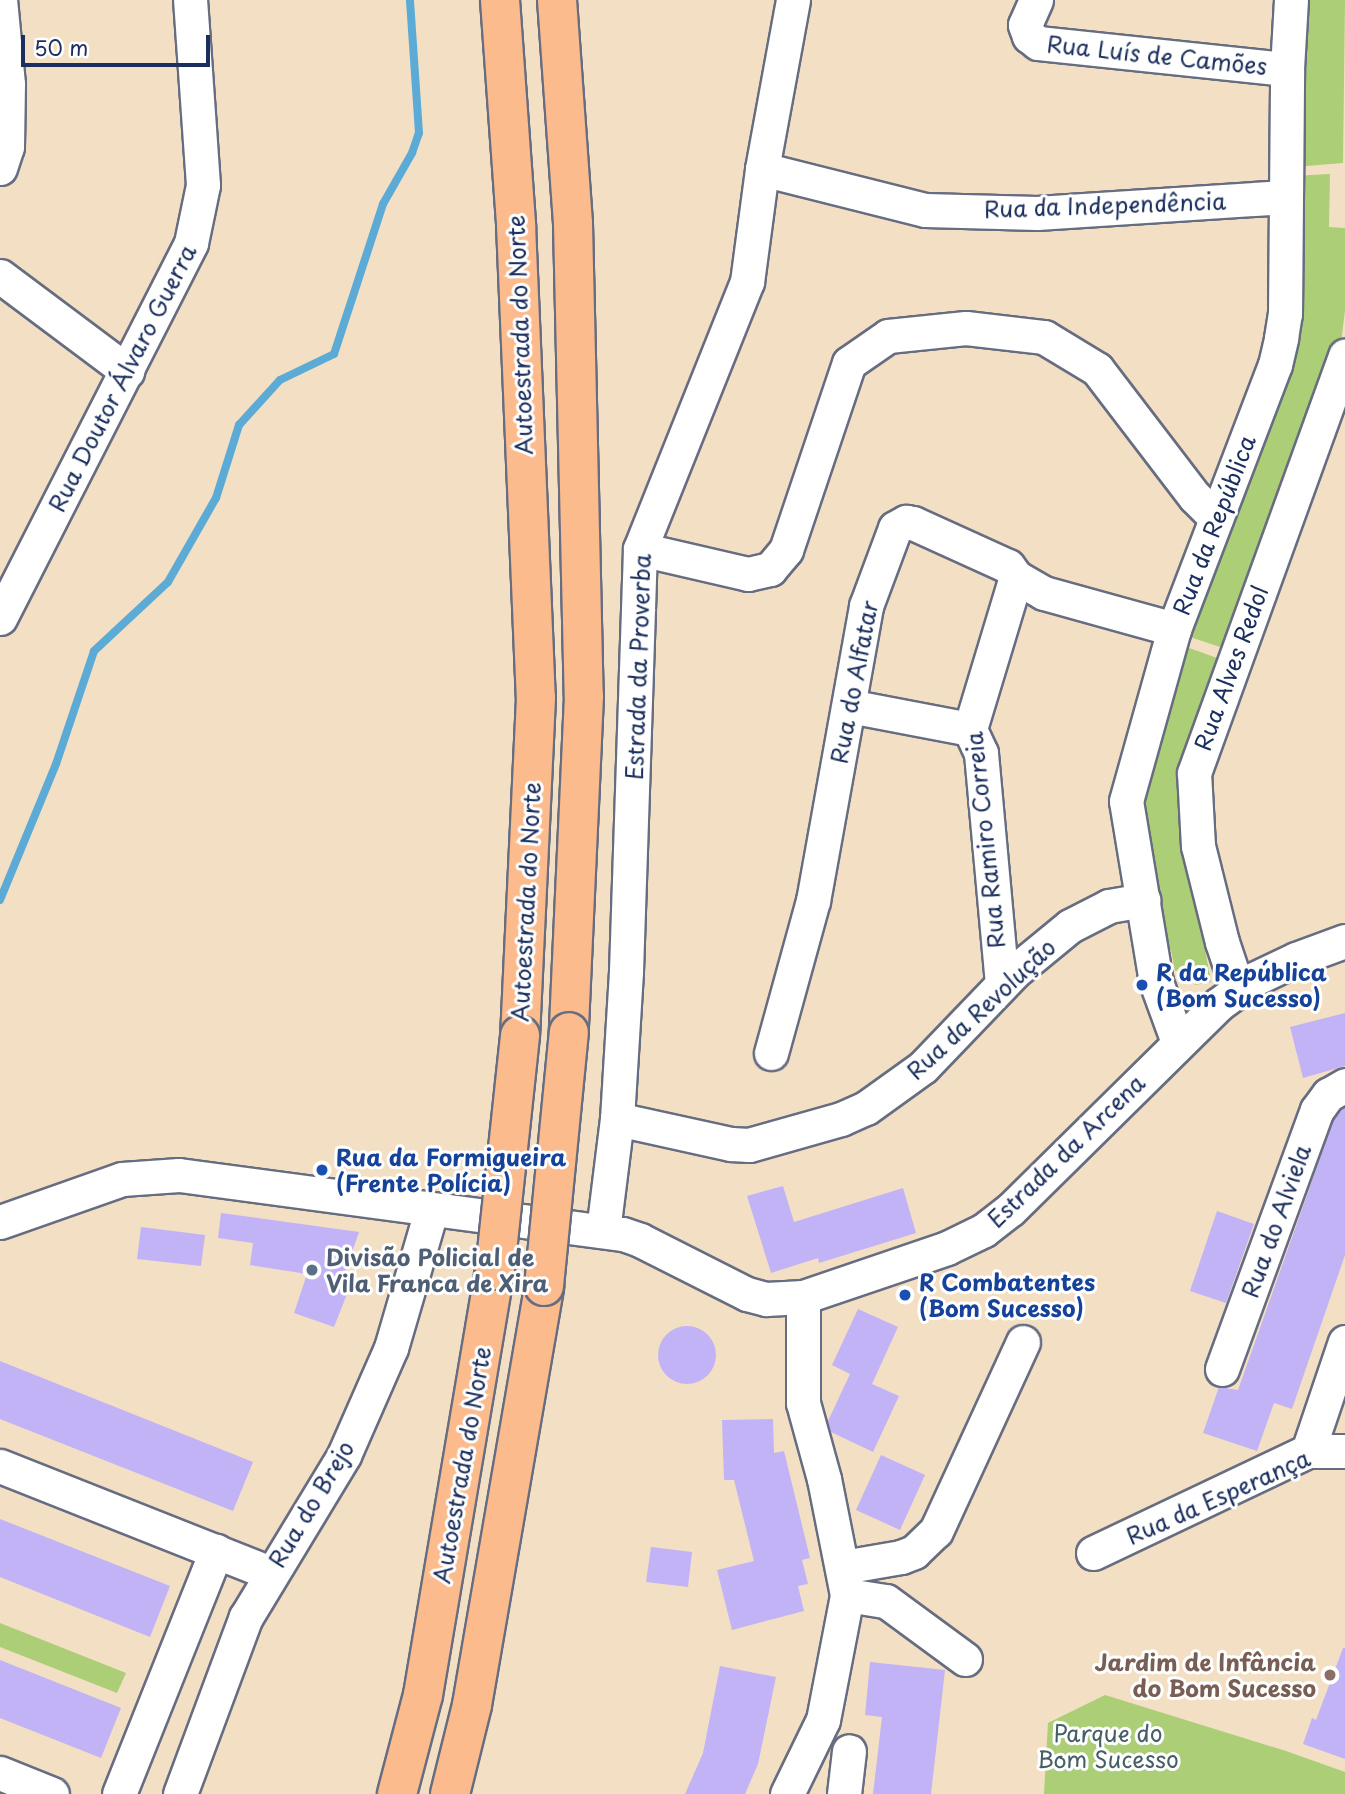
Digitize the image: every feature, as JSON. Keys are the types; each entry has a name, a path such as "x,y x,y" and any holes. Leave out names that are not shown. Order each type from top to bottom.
{"highway":[{"name":"Autoestrada do Norte","path":"397,1794 423,1695 495,1270 520,1035 536,698 516,225 500,0"},
{"name":"Autoestrada do Norte","path":"450,1794 472,1705 544,1286 569,1032 584,696 573,224 557,0"}],"street":[{"path":"0,0 8,84 7,147 0,169"},
{"name":"Rua Doutor Álvaro Guerra","path":"0,618 191,243 203,185 190,0"},
{"name":"Estrada da Proverba","path":"603,1231 617,1119 626,971 640,549 747,282 762,169 793,0"},
{"name":"Rua Luís de Camões","path":"1036,0 1025,25 1028,36 1038,43 1287,69"},
{"name":"Rua da República","path":"1178,1042 1156,982 1126,801 1174,629 1275,365 1281,338 1284,314 1287,69 1291,0"},
{"name":"Rua da Independência","path":"762,169 925,210 1037,213 1285,197"},
{"path":"0,276 127,371"},
{"path":"640,549 748,575 770,569 786,550 849,363 888,336 966,327 1044,337 1097,369 1195,497 1216,518"},
{"name":"Rua Alves Redol","path":"1238,989 1222,942 1198,846 1194,773 1345,355"},
{"name":"Rua do Alfatar","path":"771,1053 813,901 866,606 895,528 906,522 913,523 1007,566 1016,577 1044,593 1174,629"},
{"name":"Rua Ramiro Correia","path":"1002,984 981,753 970,729 1016,577"},
{"path":"849,706 970,729"},
{"name":"Rua da Revolução","path":"617,1119 731,1144 749,1145 841,1119 866,1108 923,1067 1002,984 1070,926 1091,913 1143,901"},
{"name":"Estrada da Arcena","path":"0,1222 122,1179 160,1174 431,1211 603,1231 640,1240 747,1294 766,1299 803,1297 947,1248 984,1230 1048,1174 1178,1042 1238,989 1296,959 1345,941"},
{"name":"Rua do Alviela","path":"1222,1369 1317,1110 1328,1095 1345,1085"},
{"name":"Rua do Brejo","path":"180,1794 246,1617 270,1573 344,1455 391,1348 431,1211"},
{"path":"787,1794 823,1720 845,1581 803,1403 803,1297"},
{"path":"845,1581 920,1547 936,1531 1023,1342"},
{"path":"1308,1451 1345,1342"},
{"name":"Rua da Esperança","path":"1093,1553 1308,1451 1345,1451"},
{"path":"0,1466 270,1573"},
{"path":"120,1794 216,1551"},
{"path":"845,1581 887,1601 965,1659"},
{"path":"844,1794 849,1751"},
{"path":"0,1773 52,1794"}],"green space":[{"path":"1302,0 1345,0 1343,163 1294,167"},
{"path":"1330,174 1329,227 1345,228 1345,310 1341,343 1226,649 1184,635 1285,362 1293,176"},
{"path":"1181,645 1217,658 1195,719 1203,725 1193,884 1211,982 1195,985 1195,968 1175,971 1171,950 1161,949 1137,823"},
{"path":"0,1623 126,1673 117,1693 0,1647"},
{"name":"Parque do Bom Sucesso","path":"1105,1695 1345,1772 1345,1794 1044,1794 1048,1723"}],"building":[{"path":"1345,1013 1345,1066 1303,1078 1290,1027"},
{"path":"1345,1107 1345,1255 1292,1409 1274,1403 1257,1451 1203,1433 1219,1387 1238,1390 1334,1119"},
{"path":"783,1186 794,1222 903,1188 916,1233 819,1263 818,1258 771,1273 747,1196"},
{"path":"1217,1211 1254,1224 1226,1303 1190,1291"},
{"name":"Divisão Policial de Vila Franca de Xira","path":"221,1213 359,1232 343,1278 353,1279 334,1327 294,1313 307,1274 250,1265 253,1243 218,1238"},
{"path":"141,1227 205,1235 201,1266 137,1259"},
{"path":"858,1309 898,1327 872,1384 899,1396 873,1452 831,1432 828,1421 850,1374 832,1365"},
{"path":"687,1326 698,1328 711,1339 716,1355 714,1366 703,1379 687,1384 676,1382 663,1371 658,1355 660,1344 671,1331"},
{"path":"0,1361 253,1462 233,1511 0,1419"},
{"path":"773,1419 774,1453 784,1451 810,1558 802,1560 808,1584 798,1586 804,1611 732,1630 717,1570 754,1561 734,1480 724,1480 722,1420"},
{"path":"881,1455 925,1475 900,1530 856,1510"},
{"path":"0,1519 170,1586 150,1637 0,1577"},
{"path":"651,1547 692,1552 688,1587 646,1582"},
{"path":"1343,1648 1345,1759 1303,1744 1312,1718 1316,1720"},
{"path":"0,1660 121,1708 101,1758 0,1718"},
{"path":"870,1662 945,1670 931,1794 873,1794 882,1717 865,1715"},
{"path":"720,1666 776,1677 758,1764 745,1794 685,1794 703,1753"}],"waterway":[{"path":"0,900 56,764 94,651 168,582 216,498 239,425 280,380 334,354 383,204 412,153 419,133 410,0"}],"place":[{"name":"R da República (Bom Sucesso)","path":"1142,985"},
{"name":"Rua da Formigueira (Frente Polícia)","path":"322,1170"},
{"name":"Divisão Policial de Vila Franca de Xira","path":"312,1270"},
{"name":"R Combatentes (Bom Sucesso)","path":"905,1295"},
{"name":"Jardim de Infância do Bom Sucesso","path":"1330,1675"}]}
